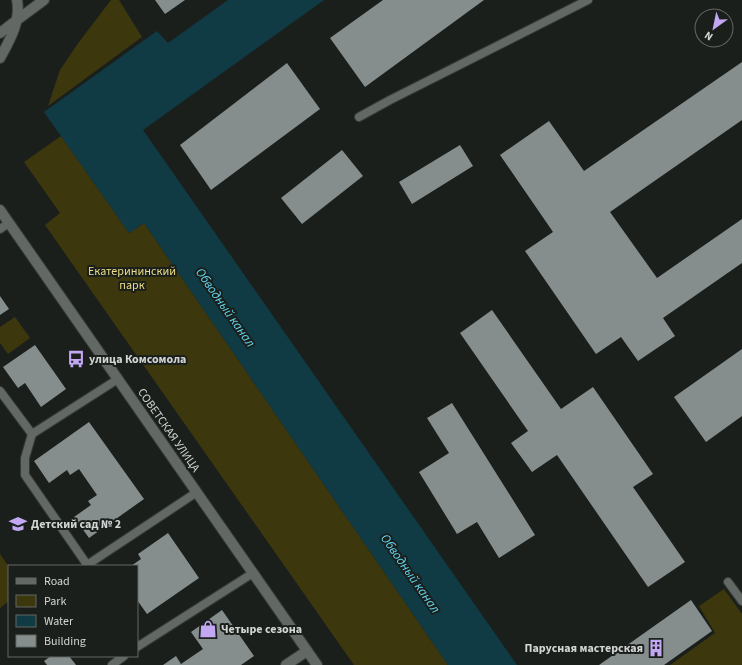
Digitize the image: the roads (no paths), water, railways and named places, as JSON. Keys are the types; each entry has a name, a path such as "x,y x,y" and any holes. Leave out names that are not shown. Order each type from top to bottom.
{"street":[{"path":"0,58 12,36 17,20 17,0"},
{"path":"0,33 44,0"},
{"name":"СОВЕТСКАЯ УЛИЦА","path":"0,210 4,226 118,379 317,665"},
{"path":"286,665 308,651"}],"lane":[{"path":"359,117 588,0"},
{"path":"86,565 25,475 25,458 32,434 118,379"},
{"path":"0,391 32,434"},
{"path":"88,565 197,492"},
{"path":"138,643 253,573"},
{"path":"728,582 742,601"},
{"path":"112,665 123,657"}],"water":[{"name":"Обводный канал","path":"228,0 324,0 143,130 517,665 448,665 144,223 129,233 44,112 157,31 168,43"}],"place":[{"name":"улица Комсомола","path":"76,359"},
{"name":"Детский сад № 2","path":"18,524"},
{"name":"Четыре сезона","path":"208,629"},
{"name":"Парусная мастерская","path":"656,648"}],"park label":[{"name":"Екатерининский парк","path":"132,278"}]}
